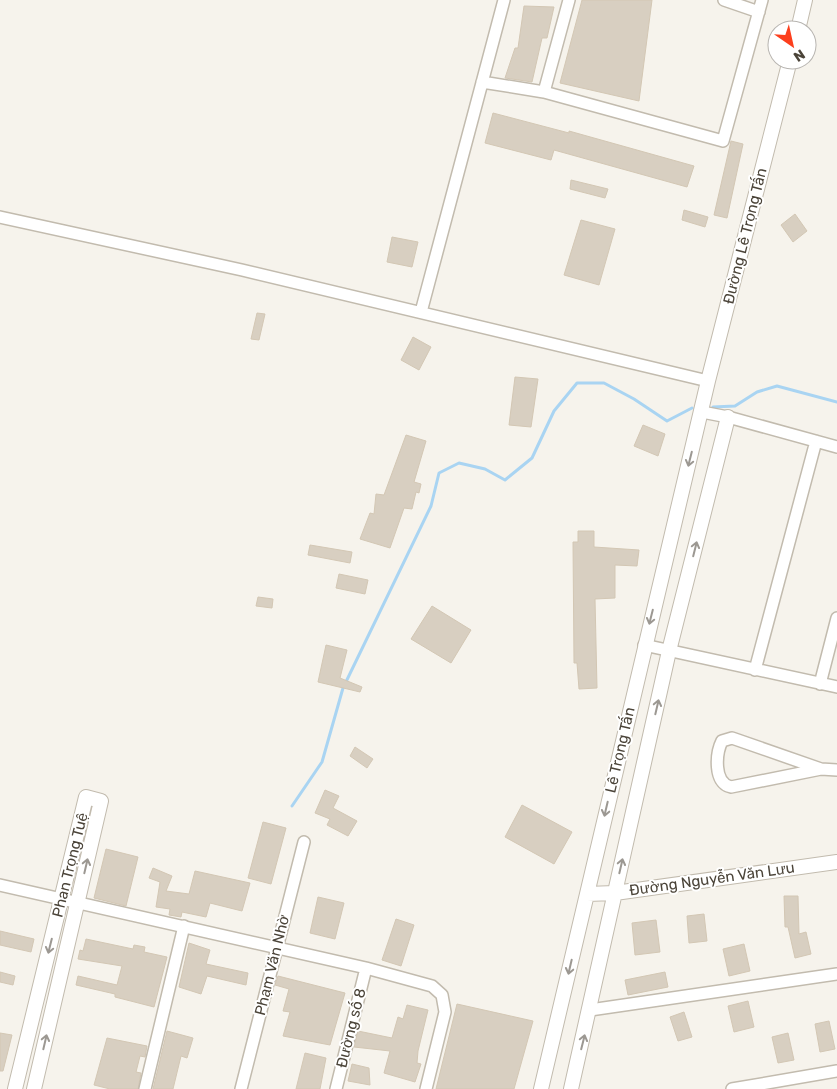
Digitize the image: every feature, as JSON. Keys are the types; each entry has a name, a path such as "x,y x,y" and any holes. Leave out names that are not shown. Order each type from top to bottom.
{"street":[{"path":"420,312 504,0"},
{"path":"544,92 569,0"},
{"path":"724,0 759,12"},
{"path":"482,82 544,92 722,141 762,0"},
{"path":"800,20 805,0"},
{"name":"Đường Lê Trọng Tấn","path":"702,412 708,381 787,70"},
{"path":"0,217 242,270 708,381"},
{"path":"702,412 728,417 837,447"},
{"name":"Lê Trọng Tấn","path":"541,1089 644,645 702,412"},
{"name":"Lê Trọng Tấn","path":"571,1089 669,651 728,417"},
{"path":"755,670 816,441"},
{"path":"820,684 837,618"},
{"path":"644,645 837,688"},
{"path":"821,769 732,738 722,741 717,751 721,780 726,786 731,787 821,769 837,770"},
{"name":"Phan Trọng Tuệ","path":"15,1089 86,797 100,801 34,1089"},
{"name":"Phạm Văn Nhờ","path":"241,1089 304,842"},
{"name":"Đường Nguyễn Văn Lưu","path":"587,894 616,893 837,862"},
{"path":"0,884 366,968 432,986 442,995 446,1012 426,1089"},
{"path":"144,1089 184,926"},
{"name":"Đường số 8","path":"336,1089 366,968"},
{"path":"590,1010 837,974"},
{"path":"732,1089 803,1084 837,1071"}],"building":[{"path":"582,0 652,0 639,101 560,83"},
{"path":"524,6 554,7 547,38 542,38 532,82 505,78 515,48 518,48"},
{"path":"493,113 569,133 569,131 694,166 687,187 554,150 551,160 485,143"},
{"path":"731,141 743,144 727,218 714,215"},
{"path":"571,180 608,189 605,198 570,189"},
{"path":"684,210 708,217 705,227 682,220"},
{"path":"795,214 807,231 793,242 781,225"},
{"path":"581,220 615,229 599,285 564,275"},
{"path":"392,237 418,242 412,267 387,262"},
{"path":"257,313 265,314 259,340 251,339"},
{"path":"413,337 431,347 419,370 401,360"},
{"path":"515,377 538,379 531,427 509,425"},
{"path":"643,425 665,434 658,456 634,446"},
{"path":"406,435 426,441 414,482 421,484 419,493 416,492 412,509 404,508 390,548 360,539 370,513 374,514 376,494 384,495"},
{"path":"578,531 594,531 594,547 639,550 637,566 615,565 615,598 595,599 597,688 579,689 577,663 574,663 573,542 578,542"},
{"path":"310,545 352,552 350,563 308,555"},
{"path":"339,574 368,580 365,594 336,588"},
{"path":"258,597 273,599 272,608 256,606"},
{"path":"432,606 471,630 451,663 411,639"},
{"path":"326,645 347,650 340,678 362,687 360,692 318,682"},
{"path":"355,747 373,759 367,768 350,756"},
{"path":"325,790 339,796 333,808 357,821 348,836 327,825 330,819 315,813"},
{"path":"522,805 572,832 554,864 505,837"},
{"path":"263,822 286,828 271,884 248,878"},
{"path":"106,849 138,857 126,906 94,898"},
{"path":"153,868 172,876 166,891 189,894 195,871 250,883 242,911 210,903 206,917 182,912 181,917 169,915 170,909 156,907 160,882 149,878"},
{"path":"784,896 798,896 799,934 806,932 811,954 795,958 788,927 785,927"},
{"path":"318,897 344,903 335,939 310,933"},
{"path":"704,914 707,941 689,943 687,916"},
{"path":"396,919 414,925 401,966 382,960"},
{"path":"656,920 660,952 635,955 632,923"},
{"path":"0,931 34,939 31,952 0,945"},
{"path":"86,939 133,949 134,945 145,947 144,952 167,957 154,1007 115,997 115,994 76,985 78,976 117,985 122,966 78,959 80,950 83,951"},
{"path":"189,943 210,950 206,964 248,973 246,985 207,976 201,994 179,987"},
{"path":"744,944 750,971 729,976 723,949"},
{"path":"0,972 15,976 13,985 0,982"},
{"path":"665,972 668,987 628,995 625,980"},
{"path":"278,976 345,993 330,1045 283,1036 290,1012 283,1011 289,989 275,985"},
{"path":"748,1001 754,1027 734,1032 728,1006"},
{"path":"457,1004 533,1021 514,1089 436,1089"},
{"path":"407,1005 428,1010 418,1051 417,1063 421,1064 415,1082 384,1073 390,1051 354,1047 358,1031 392,1038 398,1017 403,1019"},
{"path":"684,1012 692,1037 678,1041 670,1017"},
{"path":"829,1021 835,1049 820,1052 815,1024"},
{"path":"167,1031 193,1038 187,1058 181,1056 173,1089 153,1089"},
{"path":"0,1033 12,1035 3,1071 0,1071"},
{"path":"788,1033 794,1060 778,1063 772,1037"},
{"path":"107,1038 147,1046 145,1057 140,1056 136,1072 141,1073 138,1089 110,1089 94,1085"},
{"path":"305,1053 326,1058 320,1089 296,1089"},
{"path":"352,1064 369,1068 370,1085 348,1081"}],"waterway":[{"path":"292,806 322,762 343,688 431,506 439,473 459,463 485,469 505,480 532,458 554,411 577,383 604,383 634,399 667,421 692,408"},
{"path":"713,407 735,406 757,392 777,386 837,402"}]}
